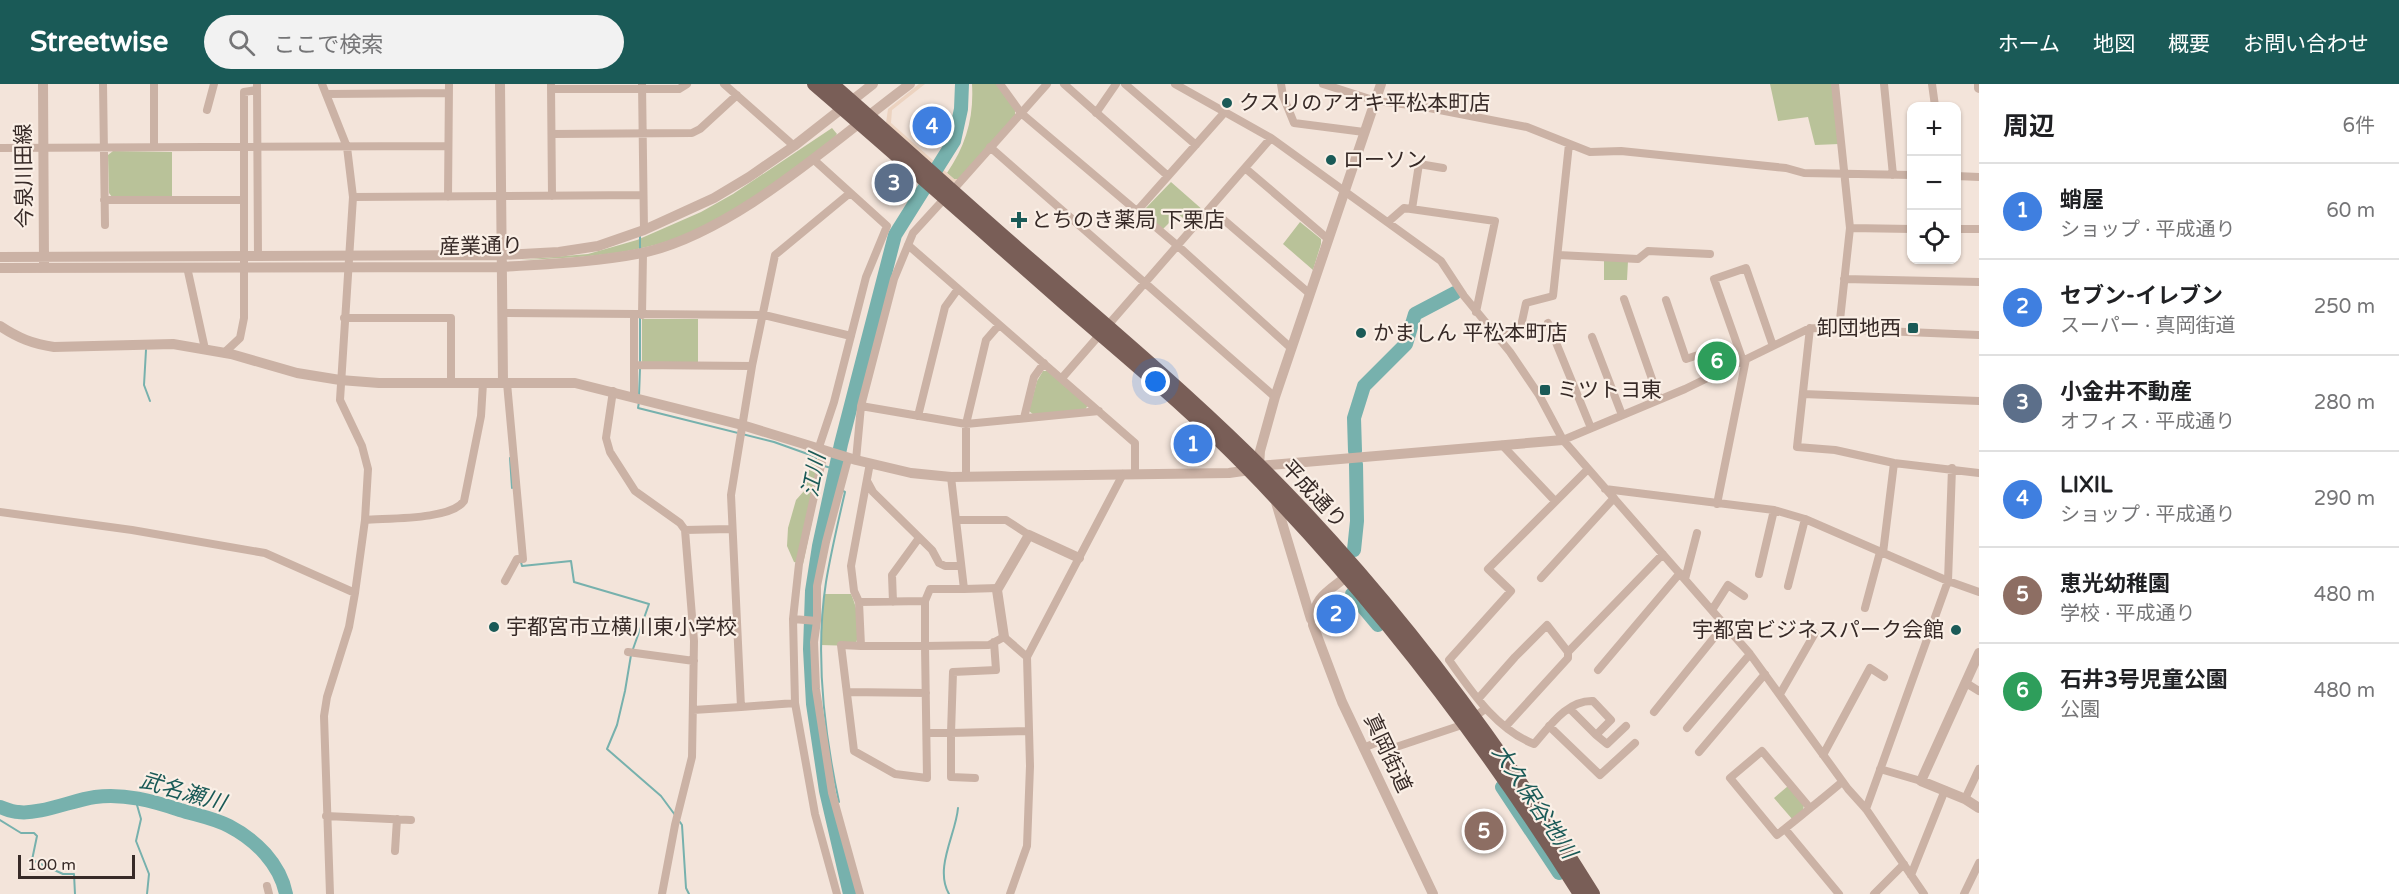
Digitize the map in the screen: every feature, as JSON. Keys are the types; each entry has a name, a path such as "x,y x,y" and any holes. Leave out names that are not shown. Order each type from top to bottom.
{"main road":[{"path":"814,84 847,104"},
{"path":"832,84 847,104 863,119"},
{"name":"平成通り","path":"863,119 1104,329 1174,398 1302,509 1394,631 1475,716 1593,894"},
{"name":"平成通り","path":"1254,468 1275,498 1351,573"},
{"name":"平成通り","path":"1475,716 1520,800 1580,894"}],"street":[{"name":"今泉川田線","path":"43,84 44,262"},
{"path":"103,84 105,225"},
{"path":"154,84 154,147"},
{"path":"207,110 214,84"},
{"path":"322,84 347,147 353,197 340,400 362,446 368,469 365,520 356,593 324,716 330,894"},
{"path":"500,84 501,267 505,382 523,559 517,559 504,581"},
{"path":"552,196 551,87 679,89 687,84"},
{"path":"724,84 794,146"},
{"name":"産業通り","path":"0,268 44,262 349,261 558,252 598,246 644,230 714,198 794,146 873,84"},
{"name":"産業通り","path":"0,257 44,262 188,267 243,262 258,256 501,267 575,262 643,253 679,241 730,216 813,159 910,84"},
{"path":"1000,84 1021,113 1178,246 1291,348"},
{"path":"860,894 832,793 816,689 814,642 818,586 826,542 850,459 861,406 894,279 913,233 943,190 990,147 1047,84"},
{"path":"1064,84 1168,176"},
{"path":"1096,112 1116,84"},
{"path":"1125,84 1196,145"},
{"path":"1175,84 1271,138 1441,261 1476,312 1539,395 1563,440 1750,654 1842,782 1866,809 1924,894"},
{"path":"1281,84 1283,96 1294,123 1364,132"},
{"path":"1323,84 1376,101 1419,106 1527,127 1590,152 1621,151 1786,168 1804,173 1907,175"},
{"path":"1254,468 1291,348 1381,84"},
{"path":"1835,84 1850,228 1839,329"},
{"path":"1884,84 1893,175"},
{"path":"1932,84 1934,102"},
{"path":"227,353 240,338 244,318 244,92 257,87 258,256"},
{"path":"642,87 644,230"},
{"path":"326,93 368,89 449,89 448,197"},
{"path":"552,134 692,133 700,129 737,95"},
{"path":"1137,211 1224,113"},
{"path":"1062,378 1271,138"},
{"path":"1494,333 1521,326 1526,303 1553,296 1569,144"},
{"path":"0,148 448,146"},
{"path":"990,147 1275,397"},
{"path":"813,159 887,226 866,277 834,402 799,564 793,619 795,703 815,814 837,894"},
{"path":"1412,209 1419,165 1443,168"},
{"path":"1245,168 1328,239"},
{"path":"1961,176 1979,177"},
{"path":"741,708 731,495 752,366 775,255 850,194"},
{"path":"353,197 643,195"},
{"path":"104,200 244,200"},
{"path":"1210,208 1310,294"},
{"path":"1388,222 1404,208 1495,221 1476,312"},
{"path":"1850,228 1907,229"},
{"path":"1961,229 1979,229"},
{"path":"908,244 1135,443 1129,474 1079,558 1027,657 1030,766 1027,846 1010,894"},
{"path":"1558,255 1638,259 1648,251 1710,254"},
{"path":"634,397 634,365 643,253"},
{"path":"188,267 204,349"},
{"path":"1717,504 1744,360 1714,279 1746,268 1773,346"},
{"path":"1844,279 1979,282"},
{"path":"918,416 945,307 958,289"},
{"path":"1624,299 1659,399"},
{"path":"1666,300 1686,359 1701,354 1710,376"},
{"path":"502,313 764,315 851,336"},
{"path":"344,318 451,318 451,384"},
{"path":"1548,323 1590,428"},
{"path":"966,477 966,424 986,340 999,325"},
{"path":"0,326 34,344 54,347 173,344 227,353 297,373 340,380 451,384 575,383 742,425 850,459 911,473 951,477 1229,473 1254,468 1563,440 1710,376 1810,328 1979,335"},
{"path":"1810,328 1797,447 1835,450 1894,463 1952,468 1979,473"},
{"path":"1592,337 1622,415"},
{"path":"1024,418 1034,377 1044,363"},
{"path":"634,365 752,366"},
{"path":"365,520 437,515 460,507 464,501 481,416 483,383"},
{"path":"613,391 606,438 610,452 635,491 680,523 685,530 694,640 692,757 675,825 662,894"},
{"path":"1803,394 1979,401"},
{"path":"861,406 966,424 1099,411"},
{"path":"1502,445 1555,501"},
{"path":"861,646 859,603 854,591 851,566 870,463"},
{"path":"1865,608 1882,552 1894,463"},
{"path":"1866,809 1948,581 1952,468"},
{"path":"1478,699 1449,660 1511,591 1488,569 1588,469"},
{"path":"951,477 964,589"},
{"path":"867,481 873,492 932,550 939,563 945,566 961,566"},
{"path":"1605,489 1774,510 1805,519 1948,581 1979,592"},
{"name":"真岡街道","path":"1275,498 1327,666 1433,894"},
{"path":"1541,578 1614,498"},
{"path":"1759,574 1774,510"},
{"path":"0,512 113,527 265,553 356,593"},
{"path":"1788,586 1805,519"},
{"path":"956,520 1006,520 1029,535 1079,558"},
{"path":"685,530 731,529"},
{"path":"1598,670 1683,576 1697,533"},
{"path":"975,778 951,777 953,672 996,670 999,640 999,588 1029,535"},
{"path":"893,602 892,574 918,538"},
{"path":"1568,652 1663,554"},
{"path":"1313,625 1313,614 1317,601 1351,573"},
{"path":"1712,610 1728,585 1744,596"},
{"path":"999,588 930,589 925,601 925,646 927,778 895,774 854,752 841,645 861,646 925,646 989,645 999,640"},
{"path":"859,603 925,601"},
{"path":"793,619 817,621"},
{"path":"1654,712 1725,624"},
{"path":"1475,716 1478,699 1515,657 1547,626 1568,652 1568,658 1506,726"},
{"path":"1780,694 1815,633"},
{"path":"999,640 1027,657"},
{"path":"628,652 694,661"},
{"path":"1921,781 1979,652"},
{"path":"1687,728 1750,654"},
{"path":"1823,755 1870,668 1884,676"},
{"path":"1699,752 1765,674"},
{"path":"1966,683 1979,691"},
{"path":"847,692 926,693"},
{"path":"1364,748 1378,742 1396,747 1475,716 1506,726 1523,740 1534,744 1564,710 1584,701 1593,701 1611,720 1596,735"},
{"path":"693,710 795,703"},
{"path":"1570,709 1607,744 1626,726"},
{"path":"1550,726 1600,776 1635,743"},
{"path":"927,733 1029,731"},
{"path":"1810,808 1762,751 1730,778 1777,835 1842,782"},
{"path":"1880,769 1945,790 1979,808"},
{"path":"1965,799 1979,769"},
{"path":"1911,874 1945,790"},
{"path":"326,816 411,820"},
{"path":"394,851 397,819"},
{"path":"1785,829 1839,894"},
{"path":"1964,894 1979,863"},
{"path":"1874,894 1904,864"}],"green space":[{"path":"972,84 997,84 1015,109 1015,115 960,179 954,179 947,173 964,142 972,108"},
{"path":"1770,84 1832,84 1839,144 1815,145 1808,117 1778,121"},
{"path":"832,128 837,134 832,141 758,195 698,230 639,249 579,257 519,260 588,254 637,240 701,212 733,194"},
{"path":"113,151 172,152 172,198 112,197 109,193 108,155"},
{"path":"1171,182 1204,211 1192,225 1178,214 1161,231 1145,216 1144,210"},
{"path":"1300,222 1321,239 1313,270 1283,244"},
{"path":"1604,260 1628,261 1627,280 1604,280"},
{"path":"642,319 698,319 698,362 642,363"},
{"path":"1043,371 1049,371 1088,405 1085,410 1034,415 1029,411 1037,381"},
{"path":"812,458 825,460 803,564 794,562 787,546 788,528 796,500 804,491"},
{"path":"824,594 851,594 859,627 854,646 821,645"},
{"path":"1788,786 1804,804 1803,811 1793,820 1774,798"}],"shaded area":[{"path":"919,84 925,84 892,110 891,123 954,179 960,179 954,182 951,182 886,123 888,109"}],"waterway":[{"name":"江川","path":"850,894 826,791 813,704 810,649 812,591 819,546 841,444 895,235 954,141 961,109 962,84"},
{"path":"640,234 640,249"},
{"name":"大久保谷地川","path":"1355,451 1354,418 1364,386 1406,344 1415,314 1455,293"},
{"path":"640,318 640,363"},
{"path":"146,350 144,385 150,401"},
{"path":"639,396 640,369"},
{"name":"大久保谷地川","path":"1357,392 1360,398"},
{"path":"639,402 638,408 774,442 816,457 816,463 819,464"},
{"path":"510,458 512,488"},
{"name":"大久保谷地川","path":"1354,550 1357,521 1356,464"},
{"path":"824,466 835,469"},
{"path":"839,802 825,720 821,636 826,582 845,492 843,491"},
{"path":"521,562 522,566 571,561 574,582 649,604 633,649"},
{"name":"大久保谷地川","path":"1352,594 1378,625"},
{"path":"631,655 617,725 607,749 661,796 675,815"},
{"name":"大久保谷地川","path":"1502,787 1559,873"},
{"name":"武名瀬川","path":"0,807 14,812 26,812 95,797 117,796 149,801 211,819 239,832 257,846 272,863 286,894"},
{"path":"135,798 141,819 136,841 149,874 147,894"},
{"path":"949,894 945,884 945,862 958,808"},
{"path":"0,820 21,833 34,833 37,836 32,860 63,874 74,874 75,894"},
{"path":"680,822 686,888 689,894"}],"place":[{"name":"クスリのアオキ平松本町店","path":"1227,103"},
{"name":"LIXIL","path":"932,126"},
{"name":"ローソン","path":"1331,160"},
{"name":"小金井不動産","path":"894,183"},
{"name":"とちのき薬局 下栗店","path":"1019,220"},
{"name":"卸団地西","path":"1913,328"},
{"name":"かましん 平松本町店","path":"1361,333"},
{"name":"石井3号児童公園","path":"1717,361"},
{"name":"ミツトヨ東","path":"1545,390"},
{"name":"蛸屋","path":"1193,444"},
{"name":"セブン-イレブン","path":"1336,614"},
{"name":"宇都宮市立横川東小学校","path":"494,627"},
{"name":"宇都宮ビジネスパーク会館","path":"1956,630"},
{"name":"恵光幼稚園","path":"1484,831"}]}
